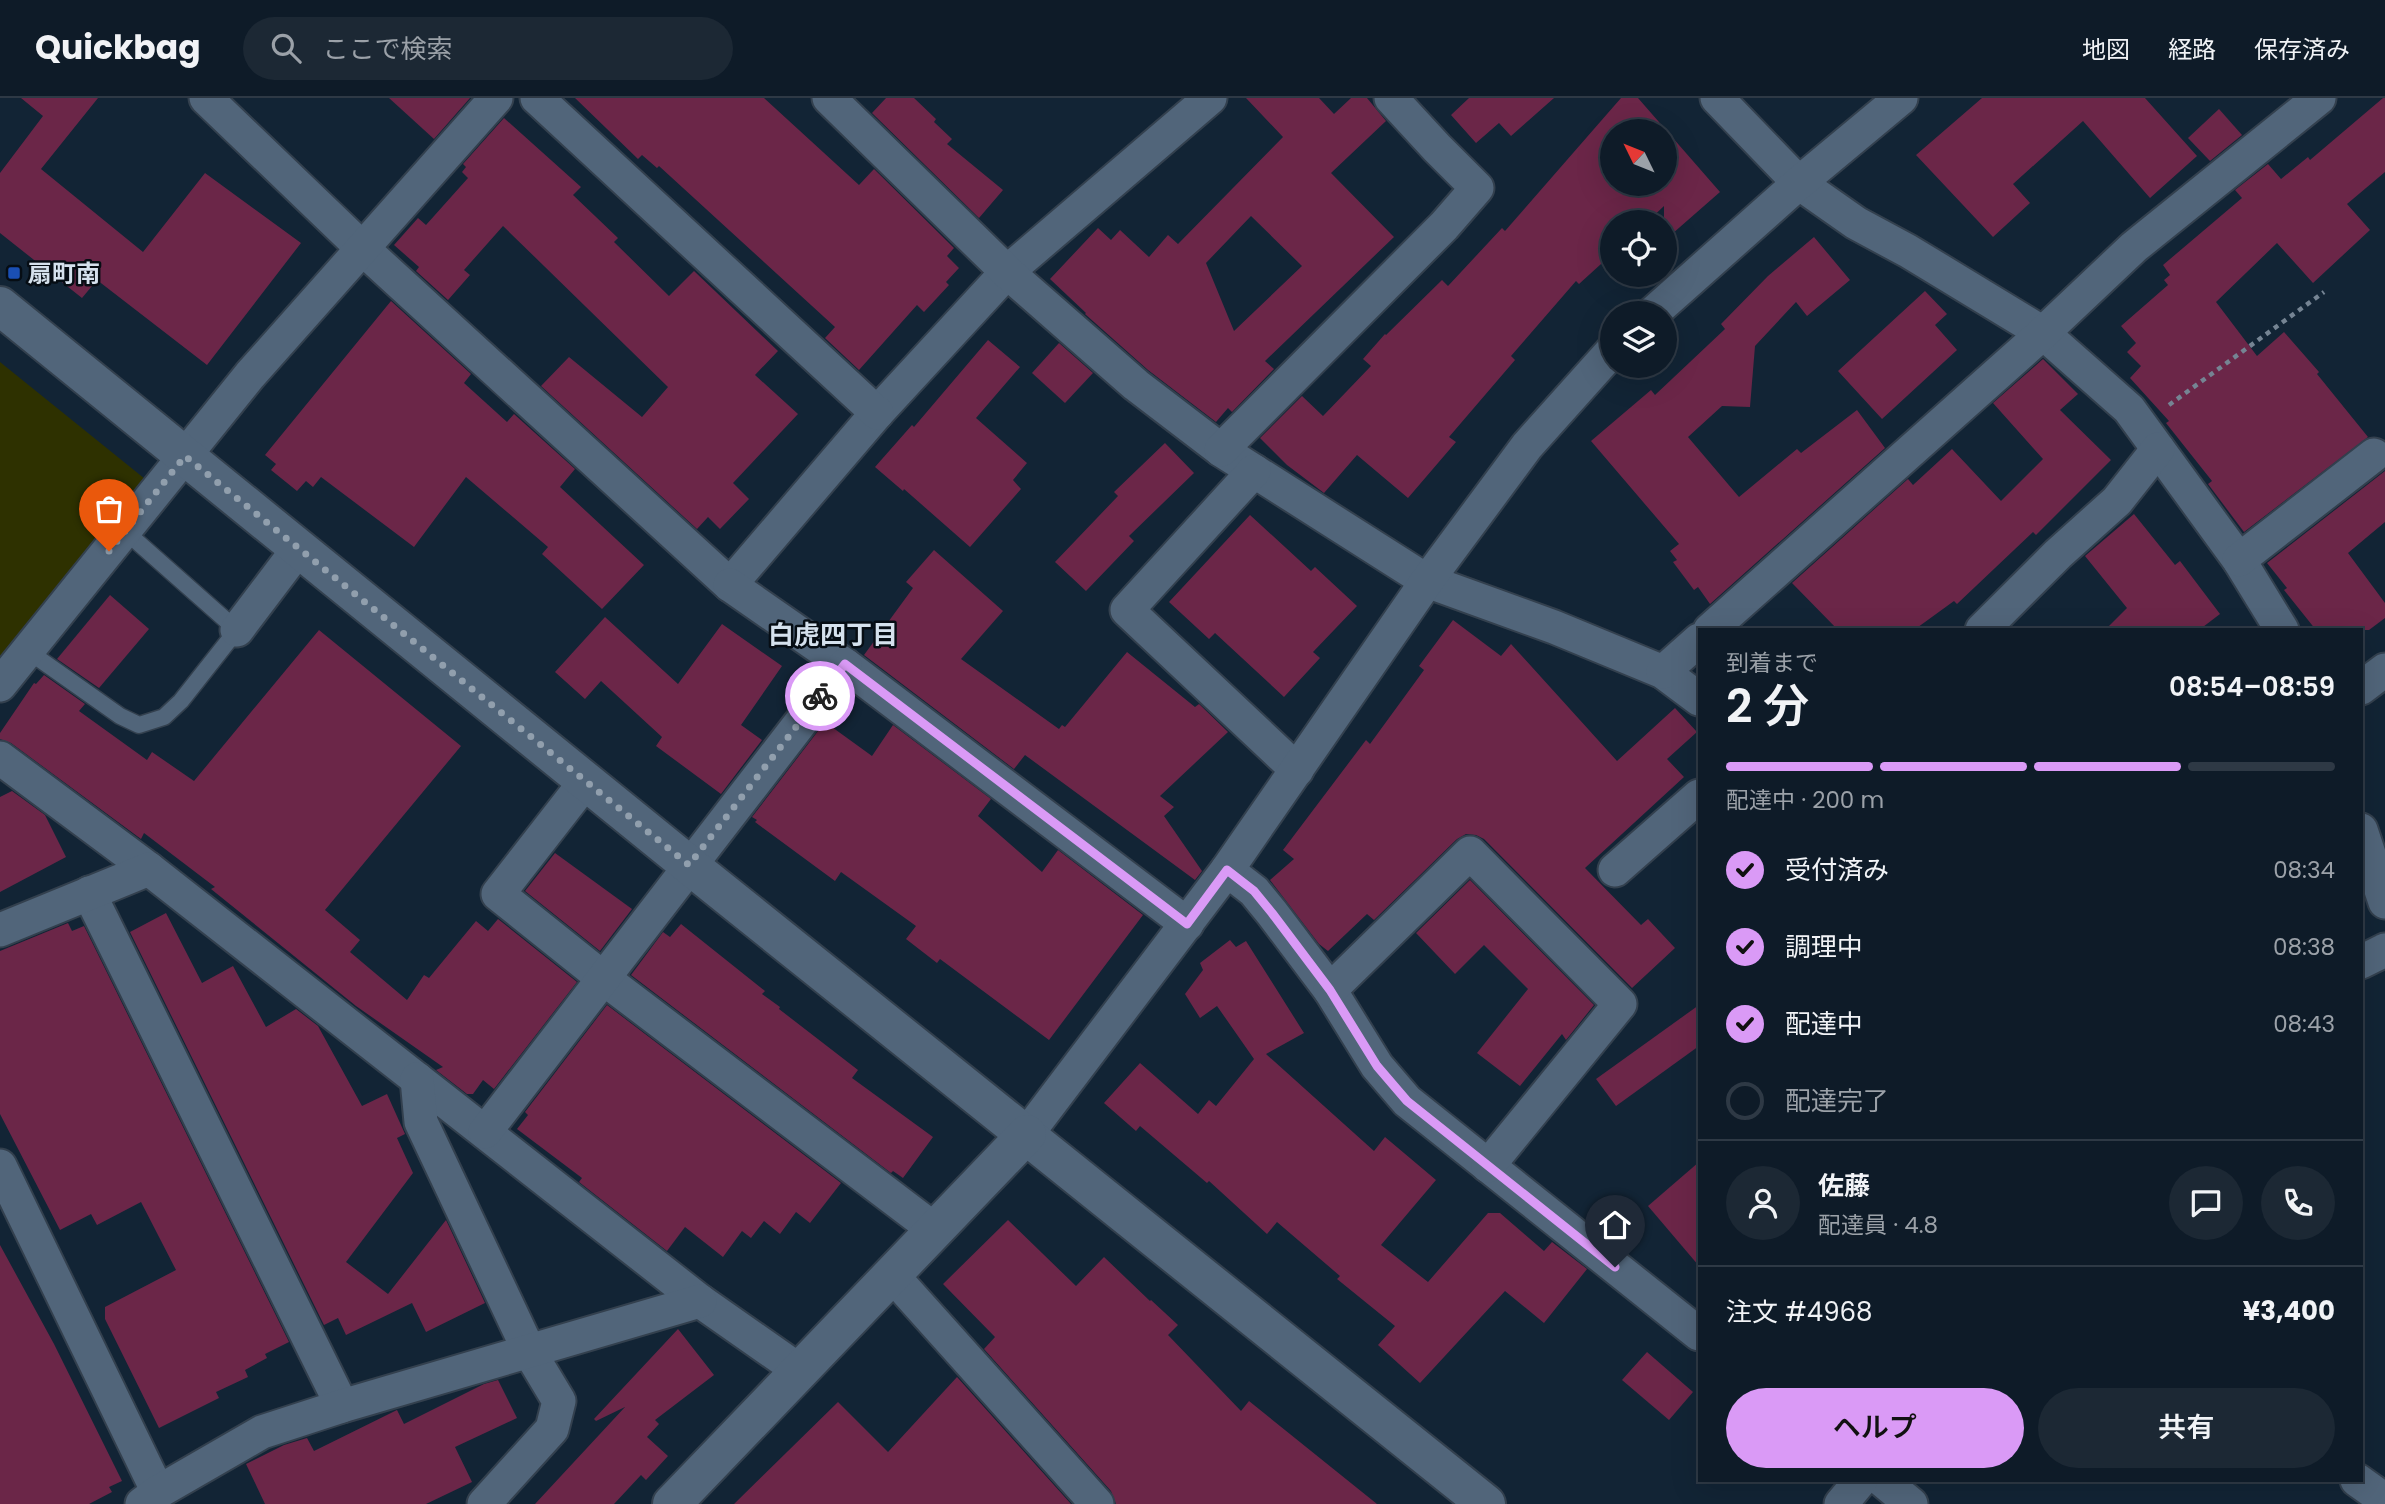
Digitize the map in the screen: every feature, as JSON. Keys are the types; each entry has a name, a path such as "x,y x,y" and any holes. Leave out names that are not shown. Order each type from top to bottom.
{"street":[{"path":"206,98 362,248 730,585 845,664 1187,924"},
{"path":"0,685 250,375 496,98"},
{"path":"537,98 877,413"},
{"path":"828,98 1007,272 1136,385 1220,450 1427,581 1554,626 1663,672 1698,698"},
{"path":"730,585 877,413 1007,272 1210,98"},
{"path":"1220,450 1444,226 1477,188 1391,98"},
{"path":"1717,98 1799,183 1856,223 1908,251 2043,334 2129,409 2239,560 2281,628"},
{"path":"1666,301 1799,183 1900,98"},
{"path":"1712,628 2043,334 2134,247 2319,98"},
{"path":"0,306 689,865 1486,1504"},
{"path":"672,1504 1027,1134 1227,870 1427,581 1527,446 1600,364"},
{"path":"1984,628 2117,500 2149,438"},
{"path":"2239,560 2374,455"},
{"path":"1254,471 1127,610 1297,770"},
{"path":"237,630 299,548"},
{"path":"1663,672 1698,641"},
{"path":"485,1132 845,664"},
{"path":"2363,686 2385,670"},
{"path":"0,758 149,869 700,1301 800,1371"},
{"path":"586,781 498,894 603,978 934,1230"},
{"path":"1615,870 1698,797"},
{"path":"2363,836 2385,902"},
{"path":"1330,990 1470,853 1620,1004 1488,1166"},
{"path":"0,930 149,869"},
{"path":"1227,870 1254,891 1330,990 1392,1085 1407,1101 1698,1333"},
{"path":"89,893 342,1406"},
{"path":"2363,961 2385,950"},
{"path":"417,1079 421,1122 529,1351 559,1401 552,1429 484,1504"},
{"path":"0,1166 150,1498 262,1432 700,1301"},
{"path":"892,1275 1097,1504"},
{"path":"1841,1504 1859,1482"},
{"path":"1884,1482 1911,1504"},
{"path":"2360,1482 2385,1500"}],"lane":[{"path":"28,651 120,716 139,724 164,717 181,701 237,630 125,531"}],"path":[{"path":"2149,438 2324,292"}],"green space":[{"path":"0,362 150,483 0,666"}],"building":[{"path":"21,98 98,98 41,169 143,252 205,173 301,243 207,365 97,280 82,298 0,233 0,173 43,116"},
{"path":"389,98 470,98 434,139"},
{"path":"575,98 764,98 859,185 874,169 954,248 947,256 959,268 946,282 949,285 924,312 917,305 859,370 825,338 835,327 659,166 657,168 642,155 638,159"},
{"path":"886,98 914,98 952,139 947,144 1003,190 979,218 872,113"},
{"path":"1246,98 1319,98 1334,114 1351,98 1367,98 1386,121 1331,173 1394,237 1265,361 1274,369 1232,412 1228,408 1216,422 1148,370 1050,279 1098,228 1111,240 1120,230 1149,257 1168,235 1178,244 1283,137","holes":["1251,216 1302,266 1234,331 1206,263"]},
{"path":"1469,98 1554,98 1511,136 1499,123 1476,143 1451,115"},
{"path":"1621,98 1638,98 1656,119 1603,119"},
{"path":"1982,98 2145,98 2197,156 2150,198 2083,121 2013,184 2030,203 1993,237 1916,155"},
{"path":"2383,98 2385,172 2347,204 2370,230 2313,283 2277,243 2216,302 2257,356 2284,332 2319,372 2317,374 2368,437 2244,532 2208,484 2212,481 2166,423 2169,421 2130,378 2141,366 2127,352 2136,343 2121,326 2168,285 2164,280 2170,275 2163,265 2242,198 2235,190 2268,164 2281,179 2308,157 2310,160"},
{"path":"2219,109 2242,135 2210,161 2188,138"},
{"path":"504,118 581,187 573,195 618,238 614,242 669,296 694,271 778,351 755,375 798,414 733,483 749,499 720,529 708,517 697,529 541,386 569,357 642,417 668,387 503,226 464,270 470,275 448,300 416,271 419,267 394,245 418,218 426,225 468,178 462,172 466,167 463,164"},
{"path":"1600,122 1600,196 1677,196 1677,143 1720,192 1677,230 1677,210 1664,210 1664,206 1660,210 1600,210 1600,265 1579,284 1576,281 1511,356 1515,360 1449,437 1456,442 1408,498 1357,455 1324,493 1287,465 1260,438 1302,396 1323,416 1371,366 1363,359 1385,334 1442,280 1448,286 1502,228 1505,231"},
{"path":"1814,237 1850,280 1807,316 1796,302 1755,346 1750,407 1722,406 1688,437 1739,497 1797,449 1801,453 1857,410 1885,448 1710,604 1698,587 1694,590 1673,562 1677,560 1670,551 1679,544 1591,441 1651,390 1655,395 1673,378 1677,378 1677,374 1725,329 1721,324 1768,276"},
{"path":"1925,291 1947,314 1935,325 1957,350 1882,419 1838,371"},
{"path":"391,301 471,374 464,383 507,422 514,414 575,469 560,487 644,565 602,609 542,554 548,547 466,477 414,547 321,477 313,487 306,481 297,491 271,470 276,464 265,455"},
{"path":"988,340 1020,367 976,418 1027,463 1013,480 1021,489 970,547 875,467 912,425 914,427"},
{"path":"1059,343 1093,373 1065,403 1032,373"},
{"path":"2043,359 2078,394 2060,410 2111,460 2036,535 2033,532 1957,604 1954,601 1917,628 1836,628 1792,583 1908,479 1913,485 1952,449 2001,501 2043,459 1993,403"},
{"path":"1165,443 1194,473 1129,536 1134,541 1086,591 1055,562 1118,496 1114,492"},
{"path":"2385,471 2385,522 2348,553 2385,603 2385,618 2369,630 2314,628 2284,590 2287,588 2267,563"},
{"path":"2134,514 2175,565 2180,561 2220,614 2202,628 2107,628 2127,608 2085,556"},
{"path":"1250,515 1311,571 1315,567 1357,606 1313,652 1320,658 1284,697 1215,633 1209,639 1169,602"},
{"path":"934,550 1003,611 961,659 1059,729 1062,725 1065,727 1127,652 1195,707 1199,704 1228,732 1160,796 1174,807 1164,816 1202,871 1195,880 1025,755 1014,769 864,655 913,588 906,582"},
{"path":"110,595 149,629 99,688 57,659"},
{"path":"605,617 678,684 722,624 782,666 741,725 762,740 721,794 656,746 662,737 601,681 585,699 555,672"},
{"path":"1453,620 1501,656 1511,644 1617,761 1675,708 1697,732 1667,759 1684,777 1585,868 1641,925 1648,919 1675,948 1632,988 1484,839 1476,835 1466,834 1457,839 1374,920 1367,914 1328,951 1319,944 1270,880 1294,859 1283,850 1366,740 1370,744 1424,670 1419,666"},
{"path":"319,630 461,746 325,910 360,940 350,952 407,1000 424,975 429,978 476,921 488,931 498,919 577,982 494,1089 483,1080 473,1094 467,1094 436,1070 443,1067 356,1006 211,889 215,887 144,833 141,839 11,743 0,739 0,733 34,683 44,675 85,704 79,711 147,760 152,752 194,781"},
{"path":"825,722 872,756 893,725 991,799 978,816 1042,872 1058,850 1143,915 1049,1040 940,959 937,963 906,939 916,926 841,872 835,881 755,822 757,820 752,817"},
{"path":"12,791 45,815 66,857 0,892 0,797"},
{"path":"555,853 632,909 600,951 525,891"},
{"path":"1470,880 1594,1005 1566,1040 1562,1034 1520,1086 1477,1053 1528,989 1484,945 1455,974 1416,933"},
{"path":"166,913 202,983 233,966 266,1027 296,1009 318,1026 362,1106 387,1094 405,1134 397,1138 413,1173 346,1262 388,1294 446,1220 485,1303 426,1332 412,1303 346,1335 338,1318 324,1325 130,932"},
{"path":"68,923 72,931 84,926 289,1342 265,1354 267,1358 245,1370 248,1377 216,1392 219,1398 159,1428 105,1319 105,1307 176,1270 141,1202 97,1225 91,1214 60,1230 0,1114 0,951"},
{"path":"681,924 765,991 762,994 780,1007 779,1009 858,1070 852,1078 933,1137 903,1178 893,1171 891,1173 631,975 663,932 670,937"},
{"path":"1230,940 1236,947 1246,941 1304,1033 1266,1054 1374,1151 1385,1137 1436,1180 1381,1245 1428,1282 1488,1213 1500,1213 1544,1251 1552,1242 1587,1269 1544,1323 1505,1291 1420,1383 1378,1345 1395,1326 1337,1279 1340,1276 1277,1222 1267,1234 1209,1181 1207,1183 1140,1126 1136,1131 1104,1103 1140,1063 1198,1114 1209,1100 1216,1106 1254,1059 1217,1006 1200,1018 1185,994 1203,970 1200,963"},
{"path":"607,1005 841,1183 810,1223 796,1212 780,1234 764,1221 751,1238 742,1231 723,1257 685,1227 667,1251 579,1182 582,1178 517,1129 528,1115 525,1112"},
{"path":"1698,1006 1698,1047 1616,1106 1596,1079"},
{"path":"1698,1163 1698,1265 1648,1206"},
{"path":"1008,1220 1076,1286 1104,1257 1178,1325 1168,1335 1241,1411 1249,1401 1377,1504 1116,1504 1111,1491 984,1349 995,1337 943,1284"},
{"path":"0,1245 54,1344 122,1481 109,1487 112,1492 89,1504 0,1504"},
{"path":"678,1329 714,1375 655,1420 659,1424 647,1437 668,1456 646,1480 641,1475 614,1504 535,1504 625,1407 596,1421 594,1419"},
{"path":"1647,1352 1693,1392 1669,1420 1622,1380"},
{"path":"957,1377 1071,1504 734,1504 838,1402 888,1452"},
{"path":"498,1380 517,1418 455,1447 472,1482 426,1504 265,1504 246,1464 284,1445 307,1438 314,1451 397,1410 404,1424 484,1384"}],"way so far":[{"path":"109,551 185,456 689,865 820,696"}],"place":[{"name":"扇町南","path":"14,273"}],"district":[{"name":"白虎四丁目","path":"833,635"}],"route":[{"path":"820,696 845,664 1187,924 1227,870 1247,884 1330,990 1377,1066 1407,1101 1615,1267"}]}
